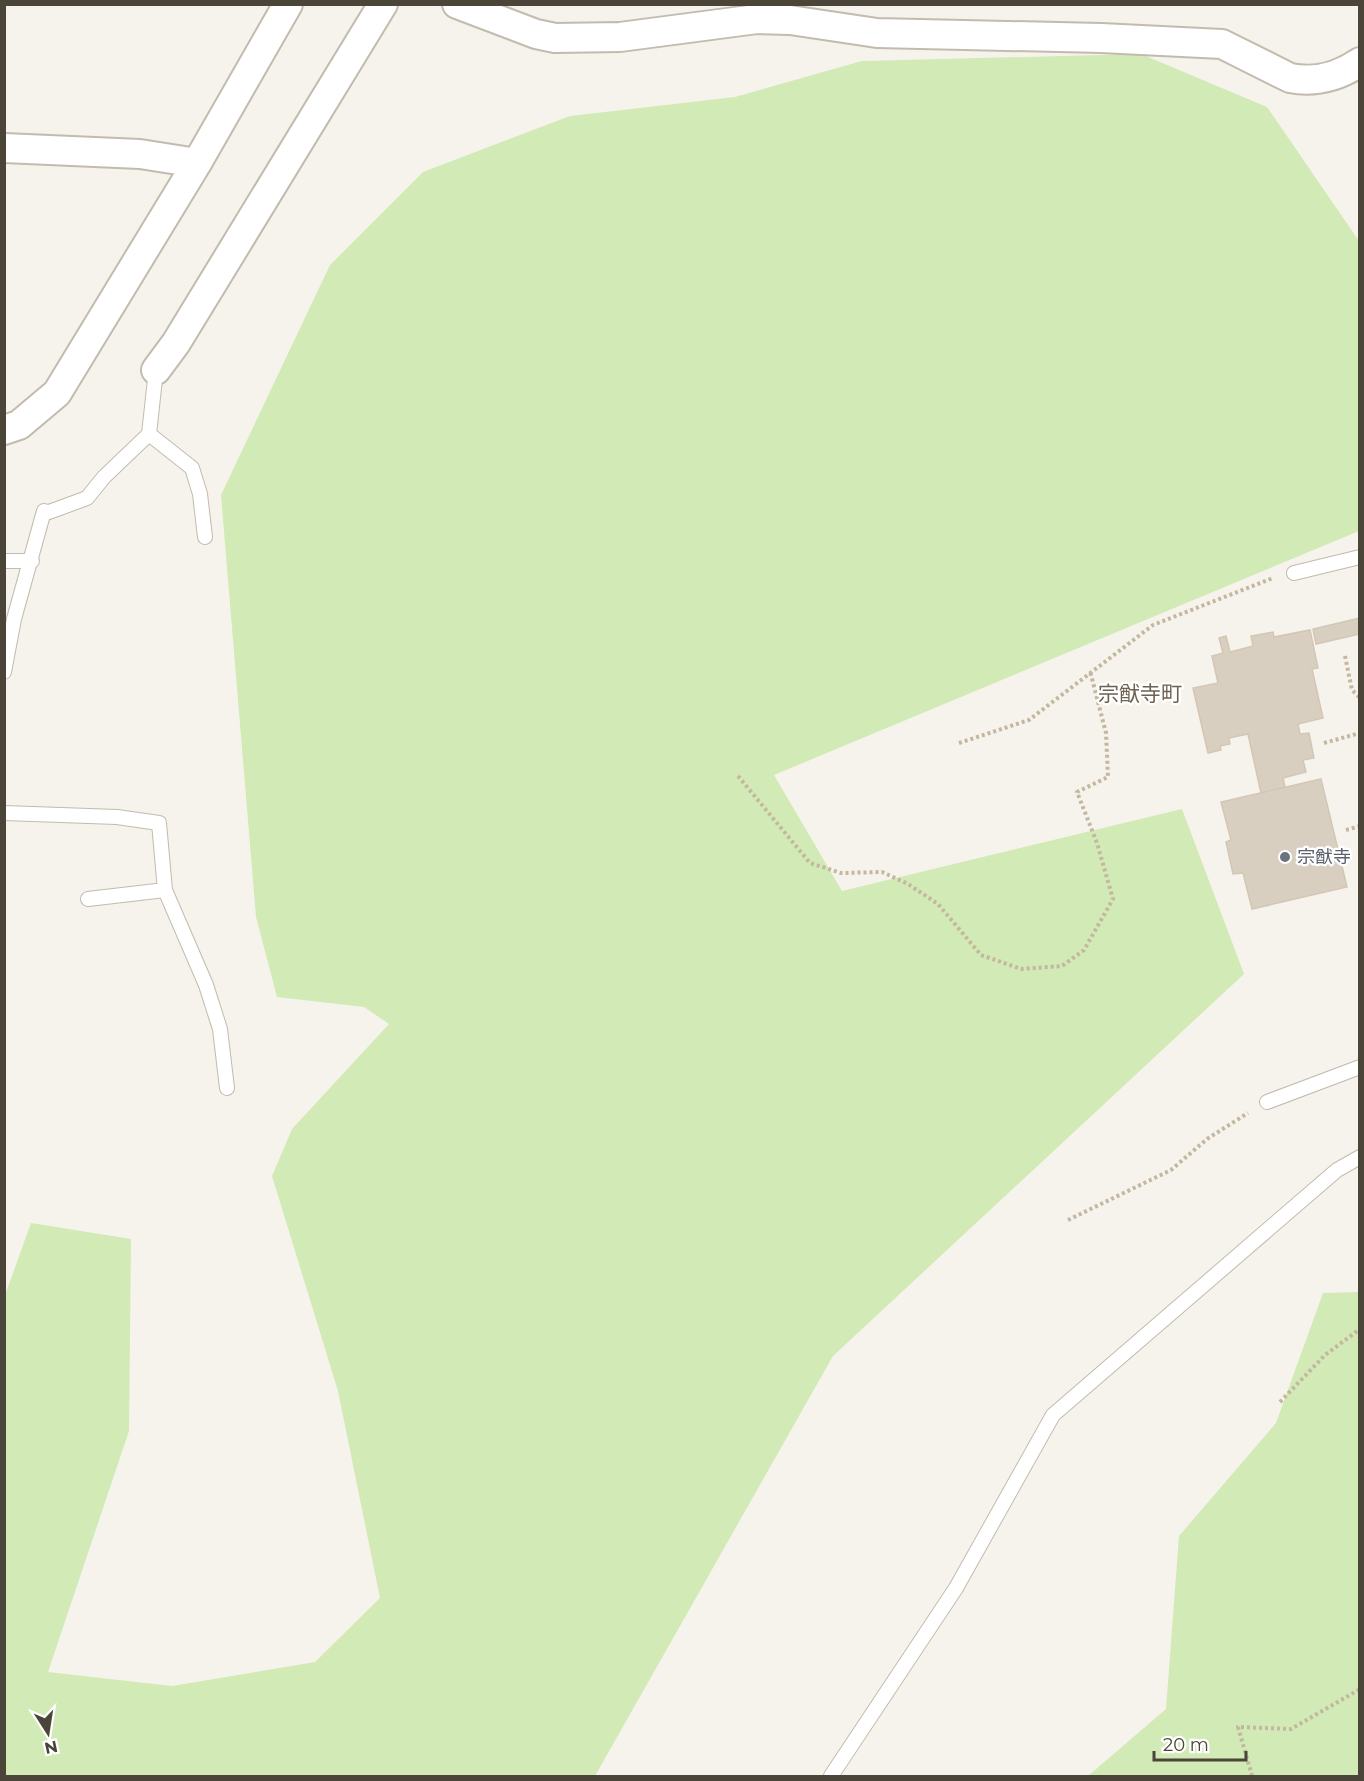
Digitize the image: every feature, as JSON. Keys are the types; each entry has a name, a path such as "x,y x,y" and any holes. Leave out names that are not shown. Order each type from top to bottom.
{"street":[{"path":"4,430 19,425 57,393 197,163 288,4"},
{"path":"156,370 176,344 383,4"},
{"path":"457,4 536,34 555,38 620,37 757,20 790,20 877,33 1101,38 1222,44 1290,78 1302,80 1318,80 1343,73 1359,62"},
{"path":"4,148 140,154 197,163"}],"lane":[{"path":"4,672 14,619 32,561 44,511 49,512 87,498 104,477 148,435 156,370"},
{"path":"148,435 192,468 200,494 205,537"},
{"path":"1294,573 1359,557"},
{"path":"4,561 32,561"},
{"path":"4,813 117,817 159,823 165,890 206,985 220,1029 227,1088"},
{"path":"88,899 165,890"},
{"path":"1267,1101 1359,1067"},
{"path":"831,1776 956,1588 1053,1415 1336,1170 1359,1158"}],"path":[{"path":"959,743 1029,720 1152,625 1267,579"},
{"path":"1345,656 1352,690 1359,698"},
{"path":"738,776 810,863 841,873 882,872 908,884 938,904 981,955 1021,969 1062,966 1084,950 1113,899 1097,843 1077,792 1108,777 1106,733 1090,671"},
{"path":"1324,743 1359,733"},
{"path":"1346,830 1359,826"},
{"path":"1068,1220 1171,1170 1207,1139 1267,1101"},
{"path":"1280,1402 1325,1355 1359,1329"},
{"path":"1252,1776 1238,1727 1291,1728 1359,1689"}],"green space":[{"path":"1141,54 1267,107 1359,241 1359,531 774,775 842,891 1182,809 1244,974 833,1356 595,1776 5,1776 4,1298 31,1223 131,1239 129,1431 48,1672 172,1686 315,1662 380,1598 338,1391 272,1176 292,1129 389,1024 364,1007 277,997 256,917 221,495 330,265 423,172 570,116 735,97 862,61"},
{"path":"1359,1292 1359,1776 1088,1776 1166,1709 1179,1536 1276,1423 1323,1293"}],"building":[{"path":"1360,618 1360,634 1316,644 1313,629"},
{"path":"1310,630 1318,668 1312,669 1323,718 1298,724 1300,734 1309,733 1314,758 1303,760 1306,772 1283,778 1285,787 1261,793 1248,734 1229,738 1230,744 1220,746 1221,750 1208,753 1193,688 1218,683 1212,656 1223,653 1219,638 1226,636 1230,652 1253,646 1251,636 1273,632 1274,637"},
{"name":"宗猷寺","path":"1321,779 1347,887 1252,909 1243,873 1233,874 1226,842 1231,840 1221,802"}],"place":[{"name":"宗猷寺","path":"1285,857"}],"district":[{"name":"宗猷寺町","path":"1140,694"}]}
